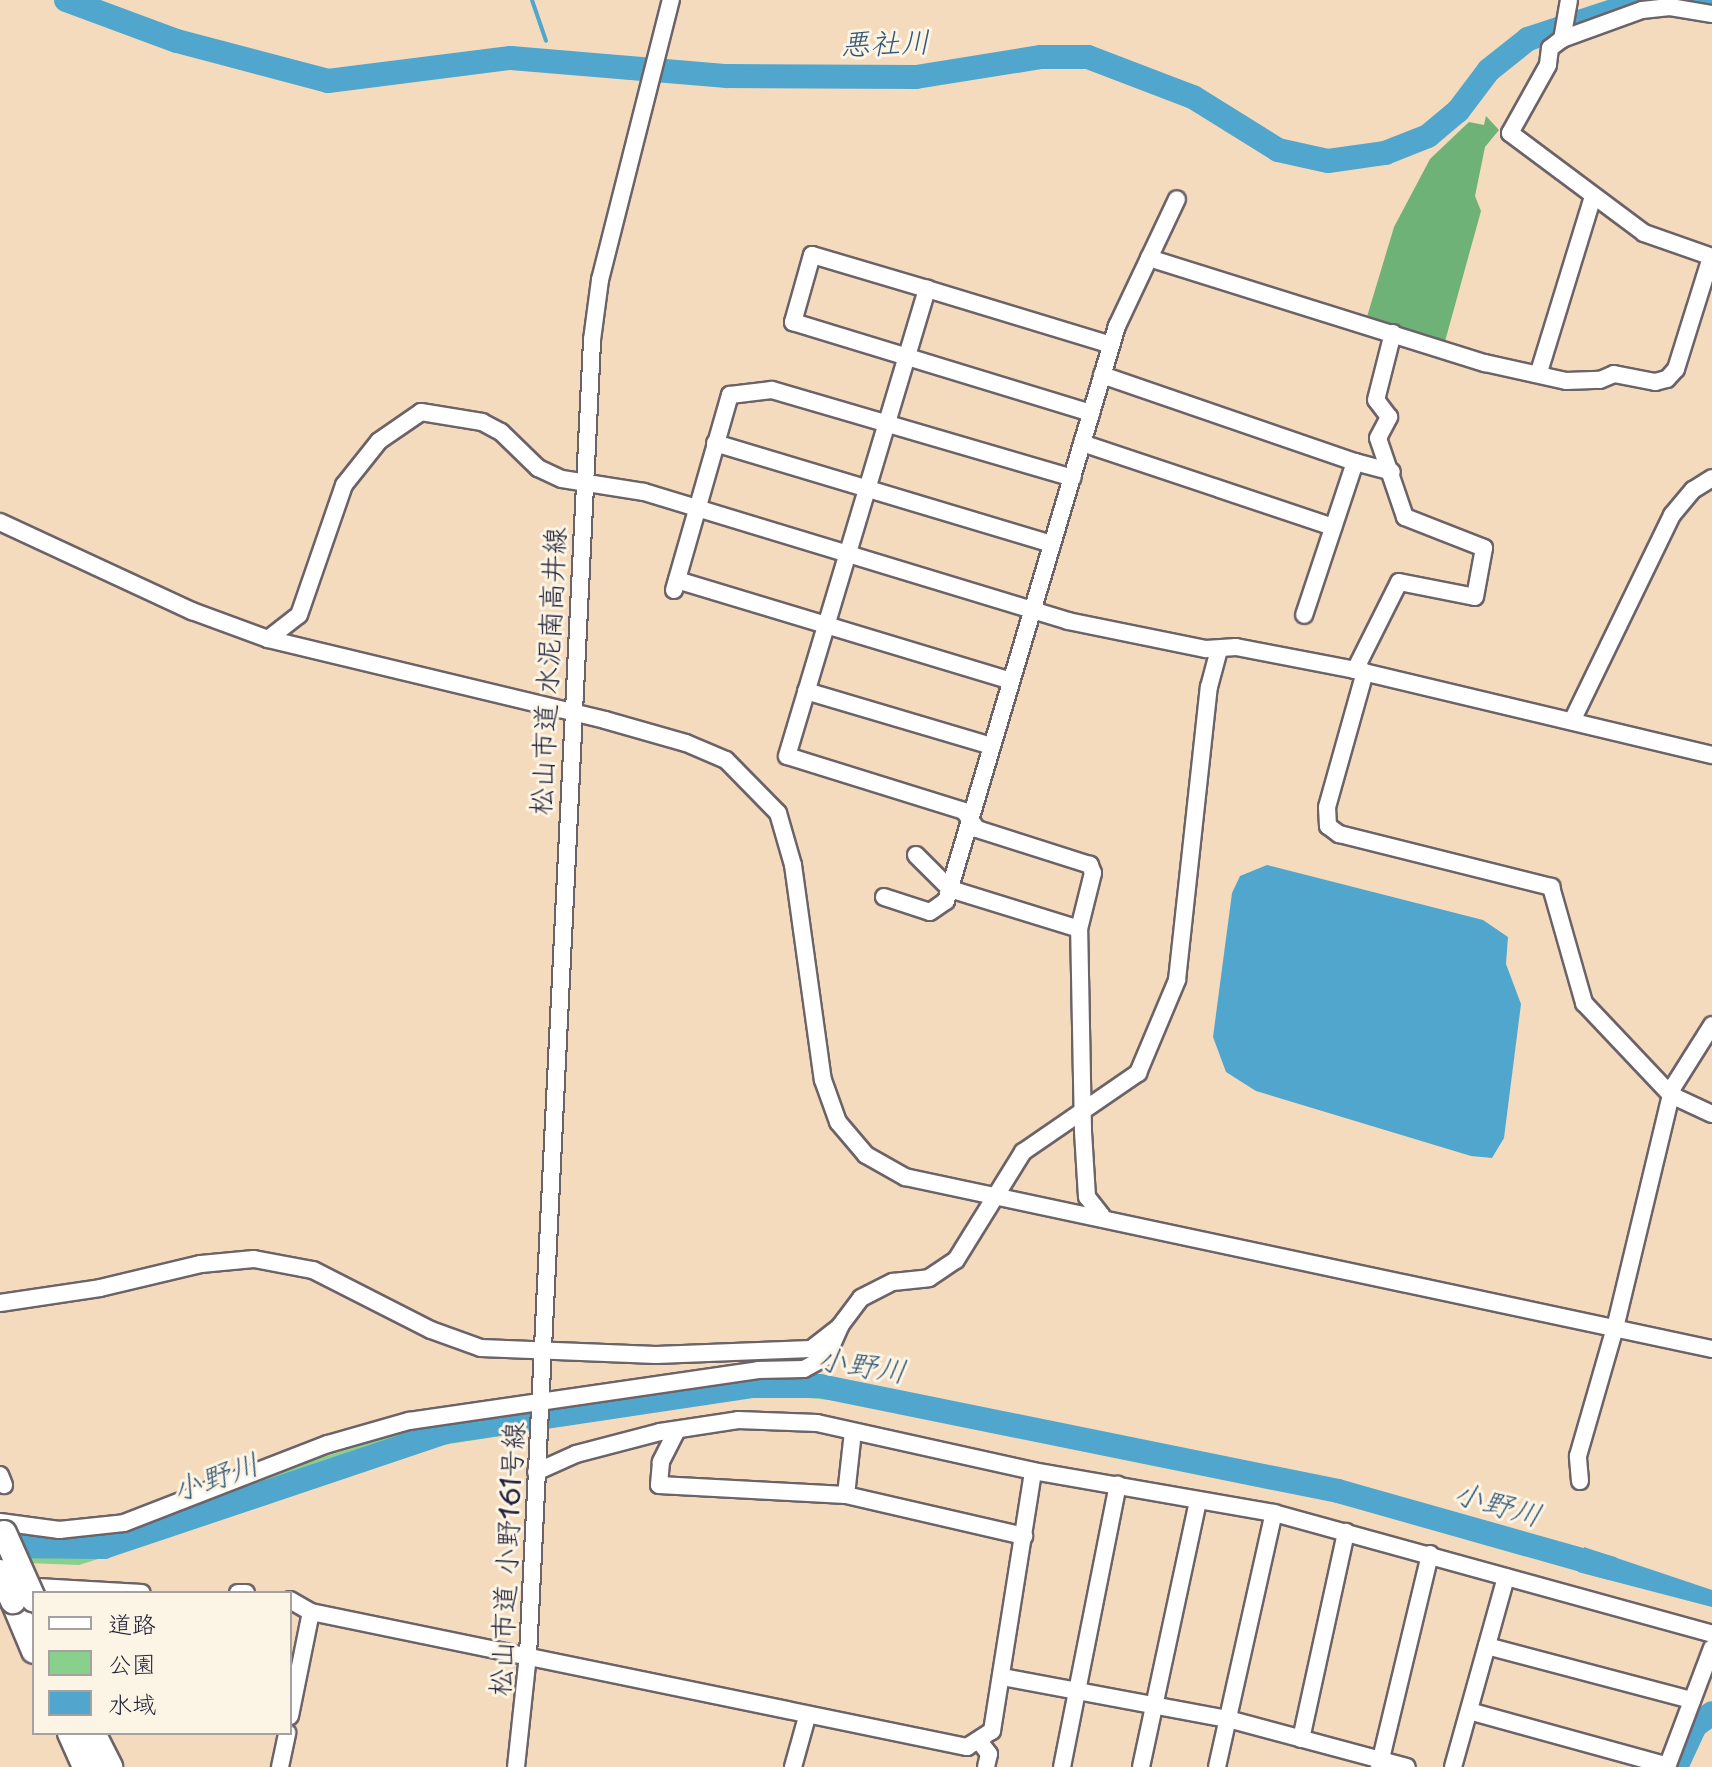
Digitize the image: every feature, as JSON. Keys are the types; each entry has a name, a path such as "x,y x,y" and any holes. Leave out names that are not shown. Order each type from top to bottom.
{"highway":[{"path":"1,1525 16,1596 32,1645"},
{"path":"0,1572 16,1596"},
{"path":"71,1735 85,1767"},
{"path":"94,1735 110,1767"}],"street":[{"name":"松山市道 水泥南高井線","path":"542,1353 582,484 600,280 671,0"},
{"path":"1562,36 1568,5"},
{"path":"1149,258 1485,363 1539,372 1566,381 1614,374 1667,379 1676,369 1711,257 1644,233 1510,133 1548,65 1550,48 1562,36 1642,10 1670,7 1712,14"},
{"path":"1539,372 1593,196"},
{"path":"884,897 930,912 946,901 1111,345 1177,199"},
{"path":"1091,413 793,322 812,255 1111,345"},
{"path":"927,289 787,756 964,811 977,829 1090,865 1093,873 1079,929 1087,1197 1102,1216"},
{"path":"1393,333 1376,400 1389,417 1378,438 1405,517 1484,548 1475,597 1399,582 1360,671 1327,807 1328,826 1339,834 1551,887 1584,1003 1671,1095 1712,1114"},
{"path":"1102,375 1392,472"},
{"path":"1011,681 826,625 675,585 715,443 730,395 772,390 1072,478"},
{"path":"268,639 299,615 344,485 379,441 407,418 421,412 482,422 501,432 538,468 582,484 644,492 1033,609 1219,649 1236,647 1360,671 1712,755"},
{"path":"715,443 1052,544"},
{"path":"1082,443 1333,527"},
{"path":"1304,615 1355,462"},
{"path":"1572,721 1672,515 1693,490 1712,478"},
{"path":"0,522 192,611 268,639 686,743 726,760 778,813 793,865 823,1080 838,1122 866,1155 905,1177 1102,1216 1712,1349"},
{"path":"1,1525 59,1530 124,1523 342,1440 409,1421 815,1366 827,1356 840,1326 861,1298 879,1287 929,1278 956,1260 1023,1152 1084,1106 1138,1073 1177,980 1209,687 1219,649"},
{"path":"806,691 992,746"},
{"path":"916,855 950,889 1079,929"},
{"path":"1580,1481 1575,1471 1578,1456 1615,1328 1671,1095 1712,1025"},
{"path":"0,1303 100,1288 201,1264 254,1259 313,1270 431,1330 481,1348 542,1353 795,1352 811,1349 840,1326"},
{"name":"松山市道 小野161号線","path":"516,1767 528,1655 542,1353"},
{"path":"536,1472 617,1441 677,1430 738,1420 817,1423 1033,1471 1274,1513 1712,1634"},
{"path":"677,1430 661,1462 659,1485 846,1495 1024,1536"},
{"path":"846,1495 853,1432"},
{"path":"292,1601 311,1612 528,1655 807,1717 967,1747 980,1742 992,1731 1003,1677 1033,1471"},
{"path":"1062,1767 1118,1485"},
{"path":"1141,1767 1198,1500"},
{"path":"1217,1767 1274,1513"},
{"path":"1301,1739 1346,1532"},
{"path":"1379,1764 1430,1554"},
{"path":"1453,1767 1506,1577"},
{"path":"50,1591 84,1586 125,1591"},
{"path":"292,1706 311,1612"},
{"path":"1487,1646 1692,1700"},
{"path":"1469,1711 1668,1766 1712,1648"},
{"path":"1003,1677 1228,1719 1379,1764 1407,1767"},
{"path":"793,1767 807,1717"},
{"path":"280,1767 287,1735"},
{"path":"980,1742 989,1754 986,1767"}],"green space":[{"path":"1486,116 1499,130 1485,147 1475,196 1481,211 1444,345 1366,320 1394,227 1430,159 1469,122 1484,125"},
{"path":"808,1375 1387,1496 1583,1550 1579,1568 1342,1502 840,1401 766,1394 424,1448 316,1479 184,1532 79,1565 0,1562 0,1535 32,1541 144,1527 310,1461 415,1429 755,1377"}],"water":[{"path":"1267,865 1483,920 1508,937 1506,964 1521,1004 1504,1138 1492,1158 1471,1156 1256,1091 1226,1072 1213,1037 1232,893 1240,876"},
{"path":"1584,1547 1712,1590 1712,1607 1578,1572"}],"waterway":[{"name":"悪社川","path":"66,0 177,41 328,81 511,58 727,76 916,77 1041,57 1088,57 1193,97 1278,150 1328,161 1385,153 1428,136 1458,111 1489,70 1528,39 1646,0"},
{"path":"532,0 546,41"},
{"name":"悪社川","path":"1695,0 1712,3"},
{"name":"小野川","path":"0,1546 104,1547 445,1432 752,1386 820,1386 1338,1491 1610,1568"},
{"path":"1676,1767 1695,1726 1712,1713"}]}
